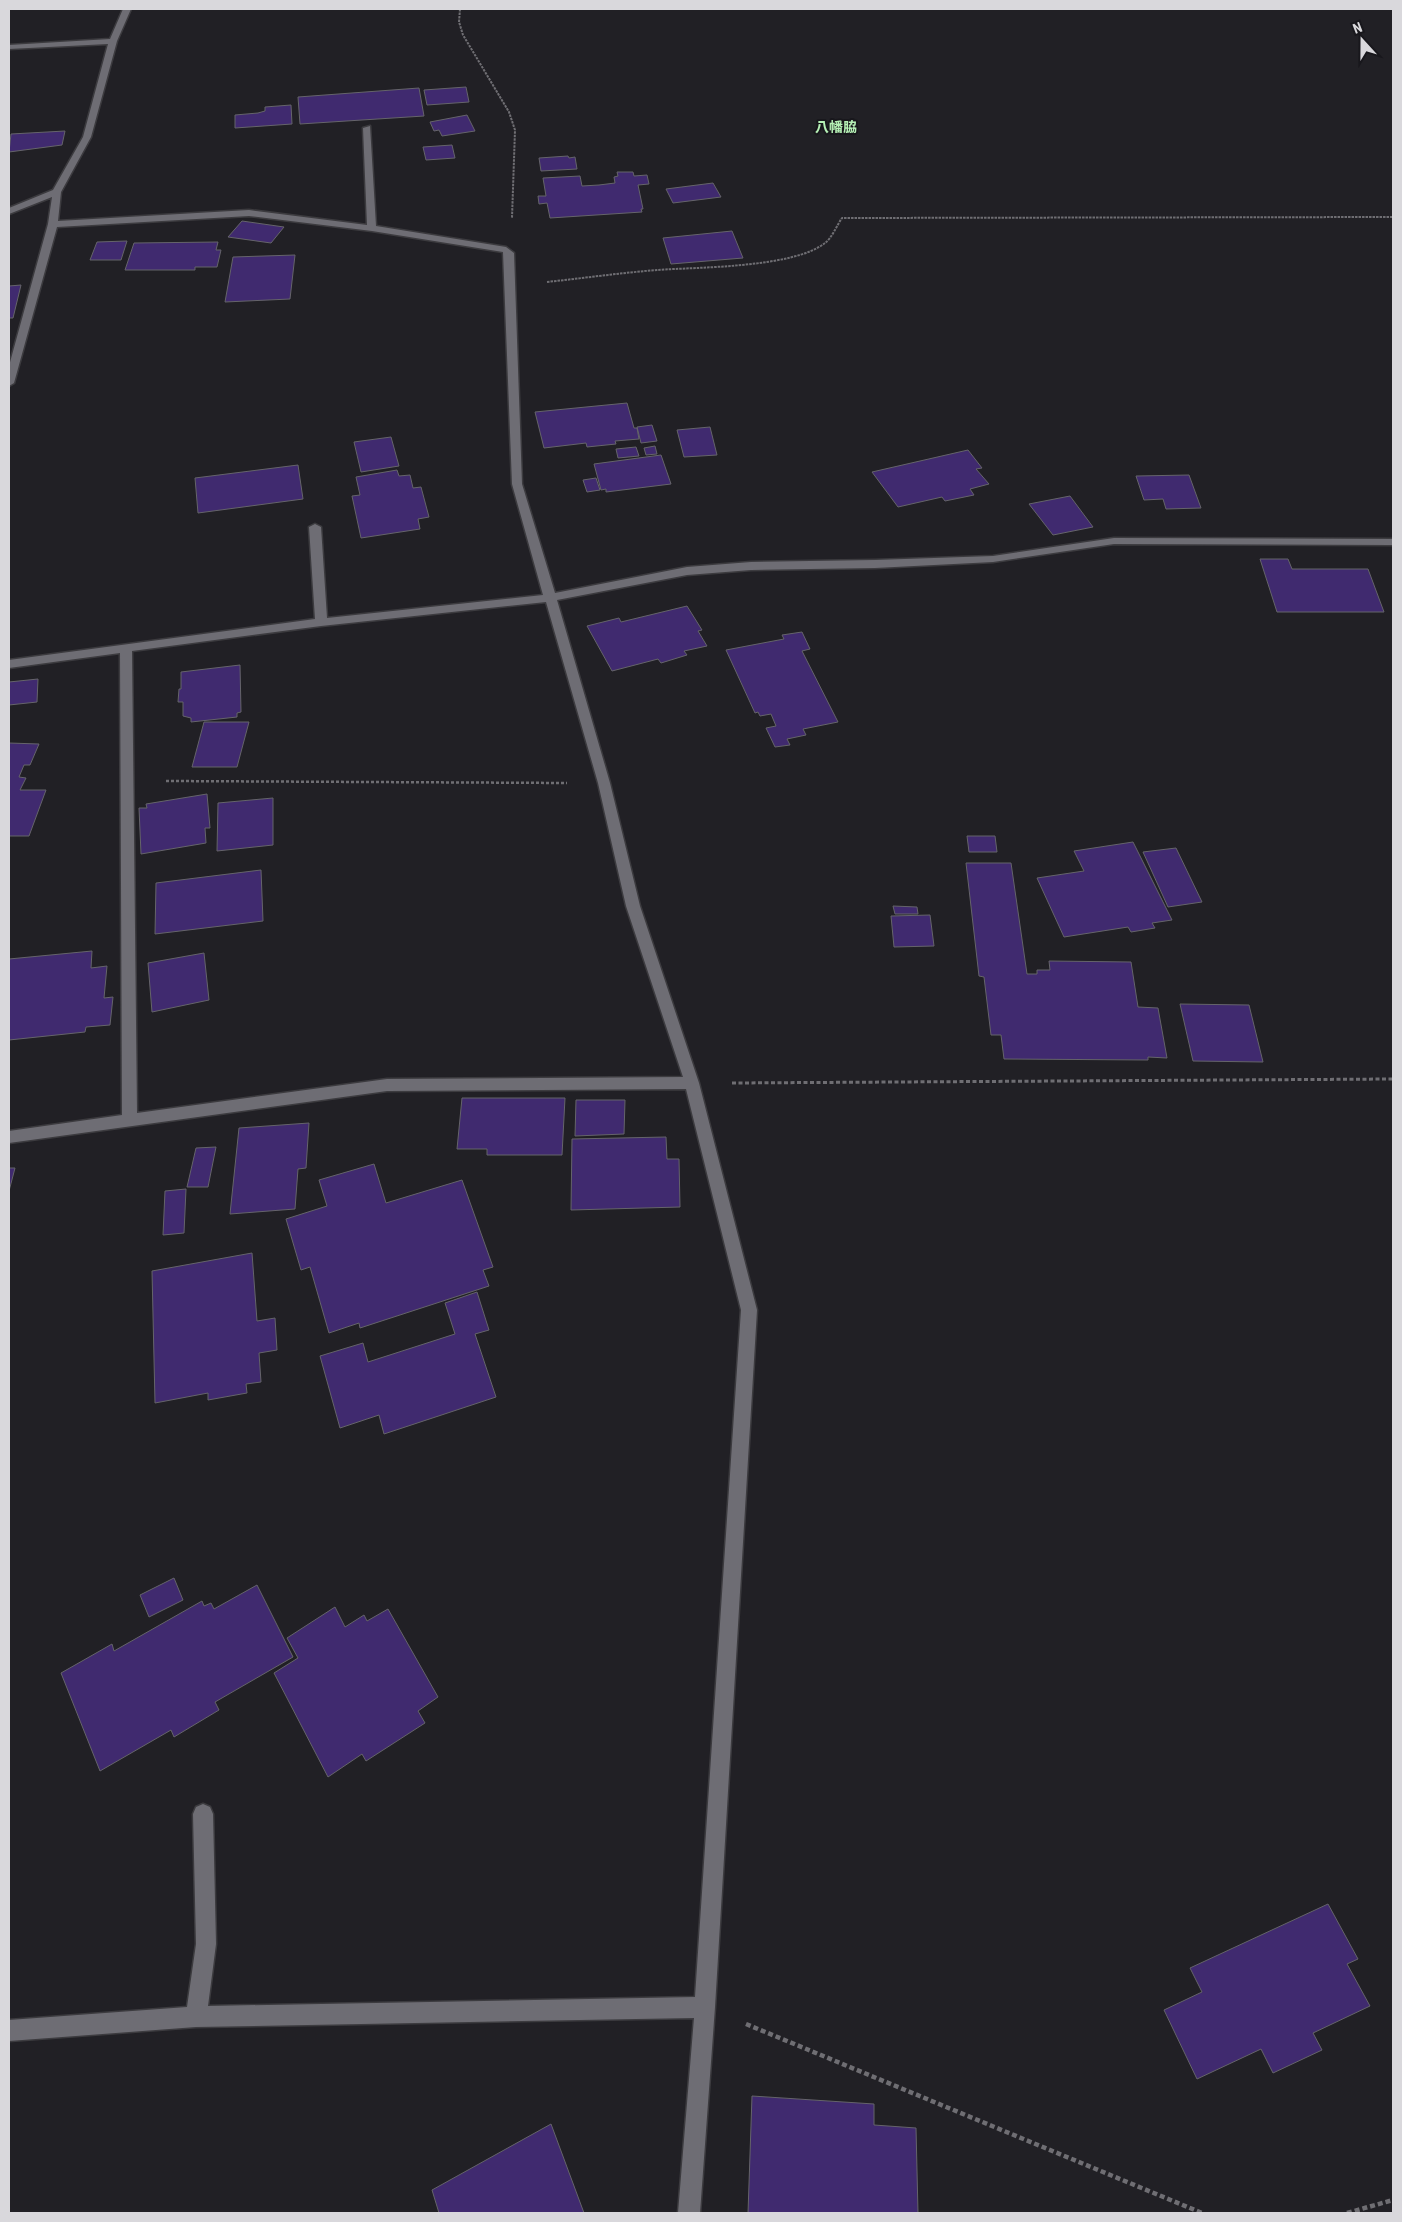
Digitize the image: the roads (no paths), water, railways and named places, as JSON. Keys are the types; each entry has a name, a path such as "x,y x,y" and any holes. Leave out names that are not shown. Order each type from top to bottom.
{"street":[{"path":"9,383 53,224 57,192 87,137 113,41 127,9"},
{"path":"9,46 113,41"},
{"path":"368,128 372,228"},
{"path":"9,211 57,192"},
{"path":"53,224 249,213 372,228 506,250 509,253 512,286 517,484 604,783 633,906 692,1084 748,1310 705,2007 689,2213"},
{"path":"315,527 321,622"},
{"path":"9,664 321,622 549,598 687,571 751,566 875,564 992,559 1114,541 1393,542"},
{"path":"126,649 130,1120"},
{"path":"9,1137 387,1085 692,1084"},
{"path":"196,2017 206,1944 203,1814"},
{"path":"9,2031 196,2017 705,2007"}],"district":[{"name":"八幡脇","path":"836,127"}]}
